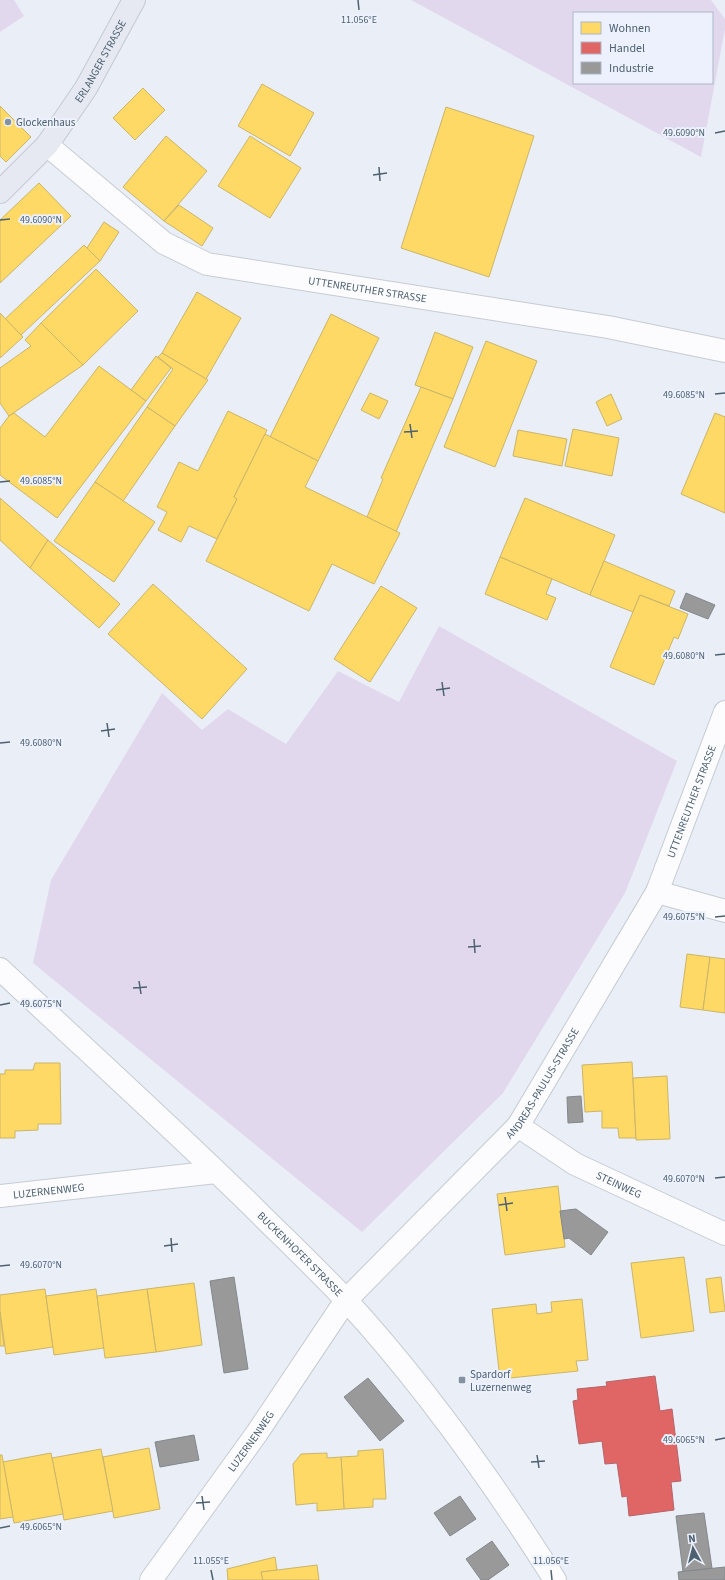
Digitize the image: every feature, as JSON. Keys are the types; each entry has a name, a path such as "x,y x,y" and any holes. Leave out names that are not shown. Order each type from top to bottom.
{"main road":[{"name":"ERLANGER STRASSE","path":"0,192 48,145 86,88 134,0"}],"street":[{"name":"UTTENREUTHER STRASSE","path":"48,145 164,243 207,264 608,327 725,351"},
{"name":"UTTENREUTHER STRASSE","path":"657,892 725,712"},
{"path":"657,892 725,911"},
{"name":"ANDREAS-PAULUS-STRASSE","path":"346,1300 518,1126 657,892"},
{"name":"BUCKENHOFER STRASSE","path":"0,969 216,1172 346,1300 396,1357 453,1430 506,1502 555,1580"},
{"name":"STEINWEG","path":"518,1126 575,1164 725,1234"},
{"name":"LUZERNENWEG","path":"0,1196 216,1172"},
{"name":"LUZERNENWEG","path":"151,1580 257,1433 346,1300"}],"shaded area":[{"path":"0,0 14,0 24,16 0,32"},
{"path":"411,0 711,0 725,19 725,29 701,157"},
{"path":"439,626 677,761 625,893 503,1093 362,1232 33,963 51,880 162,693 202,730 228,709 286,744 338,671 399,702"}],"building: Wohnen":[{"path":"262,84 314,113 290,156 238,126"},
{"path":"143,88 165,110 135,140 113,118"},
{"name":"Glockenhaus","path":"0,106 31,137 6,162 0,156"},
{"path":"446,107 534,136 489,277 401,248"},
{"path":"166,136 207,171 164,221 123,187"},
{"path":"250,136 301,168 270,218 218,186"},
{"path":"39,183 71,216 0,283 0,220"},
{"path":"179,205 213,228 202,246 164,221"},
{"path":"104,222 119,232 100,261 87,248"},
{"path":"84,245 100,261 21,335 5,319"},
{"path":"96,269 138,311 83,365 41,323"},
{"path":"197,292 241,318 206,379 162,353"},
{"path":"0,313 23,337 0,358"},
{"path":"331,314 379,338 318,461 270,437"},
{"path":"41,323 83,365 9,416 0,403 0,368 31,346 25,340"},
{"path":"435,332 473,347 453,399 415,385"},
{"path":"486,341 537,361 495,467 444,447"},
{"path":"162,353 208,380 175,426 147,407 173,369 158,357"},
{"path":"156,356 171,368 146,401 131,390"},
{"path":"99,366 146,401 57,518 0,475 0,428 9,416 14,413 45,437"},
{"path":"421,387 453,399 396,532 367,517 383,479 381,478"},
{"path":"370,393 388,401 379,419 361,410"},
{"path":"611,394 622,419 607,426 596,402"},
{"path":"147,407 175,426 123,501 95,482"},
{"path":"228,411 267,430 234,497 237,499 217,539 189,526 181,542 158,530 167,512 157,507 179,462 198,471"},
{"path":"715,413 725,417 725,513 681,494"},
{"path":"573,429 619,438 612,476 565,466"},
{"path":"518,430 567,439 562,466 513,456"},
{"path":"265,434 318,461 305,487 400,533 374,584 332,564 309,611 206,561 237,499 234,497"},
{"path":"95,482 155,522 114,582 54,541"},
{"path":"0,498 48,540 30,568 0,540"},
{"path":"525,498 615,535 590,595 500,557"},
{"path":"48,540 120,604 99,628 30,568"},
{"path":"500,557 552,579 546,594 556,598 547,620 485,594"},
{"path":"604,561 675,591 669,606 640,595 633,612 590,595"},
{"path":"153,584 247,669 202,719 108,634"},
{"path":"381,586 417,608 370,682 334,659"},
{"path":"640,595 688,614 678,639 674,637 654,685 610,667"},
{"path":"687,954 710,957 703,1010 680,1007"},
{"path":"710,957 725,959 725,1013 703,1010"},
{"path":"632,1062 636,1138 619,1138 618,1128 602,1128 602,1111 585,1112 582,1065"},
{"path":"35,1063 60,1063 61,1124 38,1124 38,1130 15,1131 15,1138 0,1138 0,1074 5,1074 5,1070 33,1070"},
{"path":"667,1076 670,1139 636,1140 633,1078"},
{"path":"558,1186 565,1247 505,1255 497,1194"},
{"path":"684,1257 694,1331 641,1338 631,1263"},
{"path":"721,1277 725,1311 710,1313 706,1279"},
{"path":"194,1283 202,1345 156,1352 147,1289"},
{"path":"45,1289 53,1347 6,1354 0,1312 0,1295"},
{"path":"96,1289 104,1348 54,1355 46,1296"},
{"path":"147,1289 156,1352 105,1358 97,1296"},
{"path":"582,1299 588,1360 576,1361 578,1371 500,1379 492,1309 536,1304 537,1314 552,1312 551,1302"},
{"path":"0,1312 4,1346 0,1346"},
{"path":"149,1448 160,1509 114,1518 103,1457"},
{"path":"101,1449 113,1511 64,1520 52,1458"},
{"path":"383,1449 386,1499 373,1499 373,1507 344,1509 341,1457 358,1456 358,1451"},
{"path":"51,1453 63,1514 14,1523 3,1462"},
{"path":"327,1453 327,1458 341,1457 344,1509 317,1511 317,1503 296,1505 293,1464 301,1454"},
{"path":"0,1455 2,1455 13,1517 0,1519"},
{"path":"275,1557 277,1570 261,1572 263,1580 228,1580 227,1569"},
{"path":"317,1565 319,1580 263,1580 261,1572"}],"building: Handel":[{"path":"655,1376 660,1411 672,1409 681,1481 671,1482 674,1510 629,1516 627,1496 622,1497 617,1463 605,1464 602,1441 579,1444 573,1401 578,1400 577,1389 607,1386 606,1382"}],"building: Industrie":[{"path":"686,593 715,605 708,619 680,608"},
{"path":"581,1096 583,1122 568,1123 567,1097"},
{"path":"576,1209 608,1232 591,1255 569,1238 564,1239 560,1211"},
{"path":"234,1277 248,1369 224,1373 210,1281"},
{"path":"368,1378 404,1421 380,1441 344,1397"},
{"path":"194,1435 199,1460 160,1467 155,1442"},
{"path":"460,1496 476,1519 450,1536 434,1513"},
{"path":"704,1513 712,1568 683,1572 676,1516"},
{"path":"492,1541 509,1565 488,1580 481,1580 466,1559"},
{"path":"725,1567 725,1580 679,1580 678,1572"}],"place":[{"name":"Glockenhaus","path":"8,122"},
{"name":"Spardorf Luzernenweg","path":"462,1380"}]}
